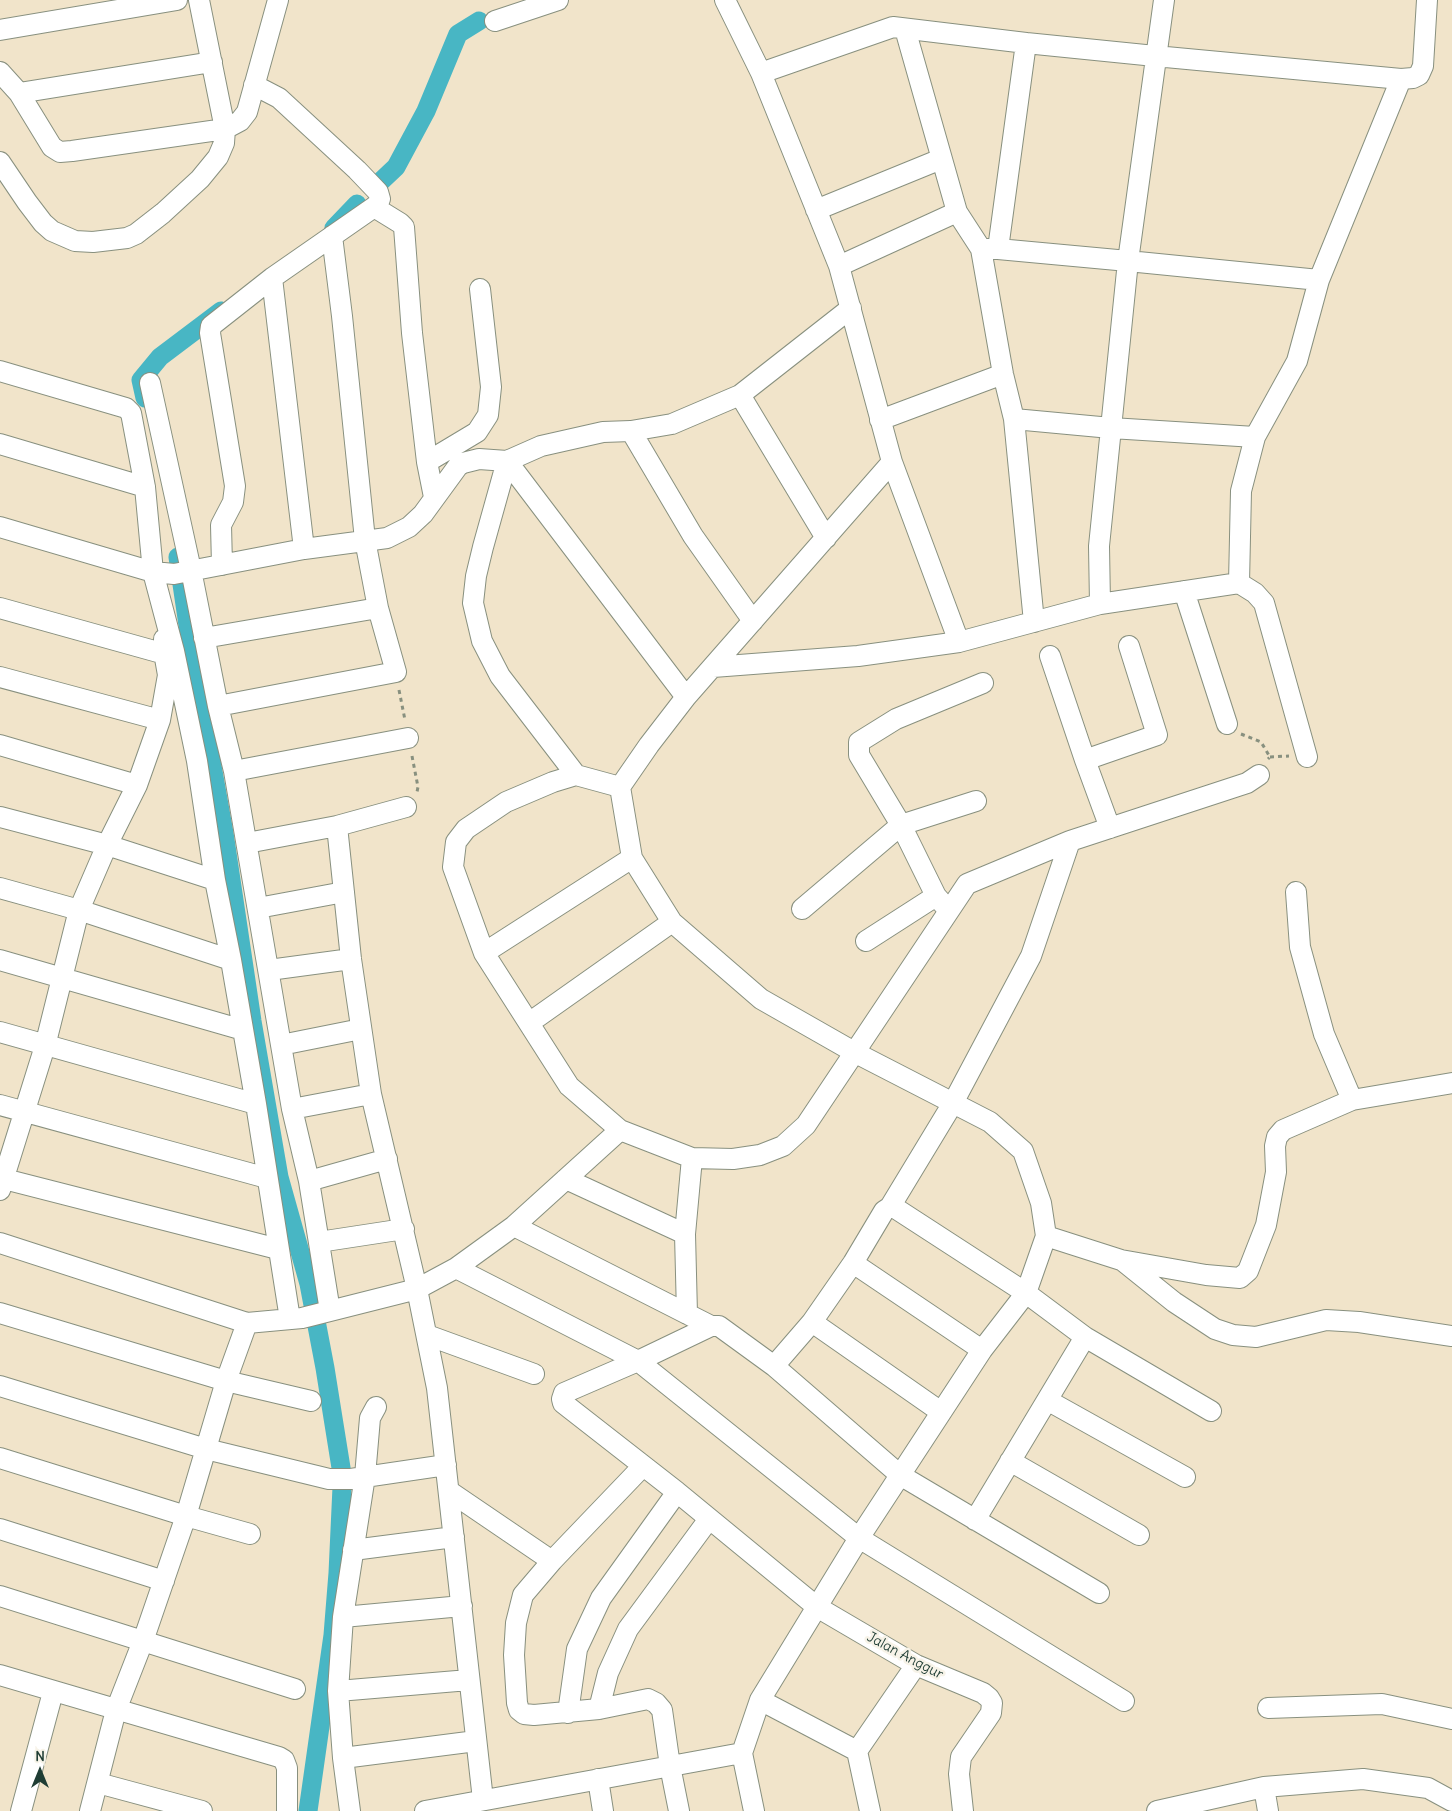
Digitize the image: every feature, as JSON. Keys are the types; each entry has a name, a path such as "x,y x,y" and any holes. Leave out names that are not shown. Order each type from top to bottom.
{"street":[{"path":"0,30 177,0"},
{"path":"0,162 43,223 52,231 75,241 93,242 126,238 136,234 156,219 200,179 222,149 224,143 225,129 199,0"},
{"path":"0,72 19,93 52,147 60,152 225,129 240,121 244,116 278,0"},
{"path":"495,21 558,0"},
{"path":"725,0 760,73 839,266 892,462 960,642"},
{"path":"1100,604 1099,546 1128,261 1164,0"},
{"path":"760,73 893,27 1155,56 1401,79 1413,78 1422,72 1427,0"},
{"path":"905,29 957,212 989,249 1319,280"},
{"path":"1026,43 989,249 1003,374 1014,419 1034,622"},
{"path":"19,93 212,62"},
{"path":"1239,583 1241,491 1255,437 1297,361 1319,280 1401,79"},
{"path":"222,565 221,525 233,502 235,486 210,330 215,322 272,278 380,202 378,192 279,98 254,85"},
{"path":"816,210 941,159"},
{"path":"374,207 404,226 412,333 427,462 434,498"},
{"path":"839,266 957,212"},
{"path":"218,706 396,672 378,608 365,540 332,236"},
{"path":"272,278 304,549"},
{"path":"427,462 477,432 488,415 491,388 480,288"},
{"path":"0,527 153,572 183,572 304,549 387,538 409,527 423,514 458,466 463,463 479,459 508,460 541,446 603,432 631,432 672,424 740,395 851,308"},
{"path":"0,371 129,410 145,487 153,572 174,651 197,761 215,880 256,1104 278,1249 296,1318"},
{"path":"880,420 1003,374"},
{"path":"150,383 183,572 204,638 234,770 292,1109 309,1181 319,1242 327,1312"},
{"path":"740,395 826,538"},
{"path":"1014,419 1111,428 1255,437"},
{"path":"631,432 693,536 753,621"},
{"path":"0,444 145,487"},
{"path":"508,460 686,697"},
{"path":"508,460 483,547 476,576 473,603 482,641 500,676 576,774"},
{"path":"754,1811 742,1753 760,1700 859,1538 941,1412 982,1350 1026,1294 1046,1236 1041,1203 1023,1151 990,1122 854,1052 760,999 672,922 632,858 620,787 686,697 892,462"},
{"path":"712,667 858,656 960,642 1100,604 1239,583 1255,593 1264,603 1307,757"},
{"path":"1184,591 1227,724"},
{"path":"0,608 165,654"},
{"path":"204,638 378,608"},
{"path":"163,615 168,675 160,720 137,785 80,910 45,1046 1,1182 278,1249"},
{"path":"1086,760 1156,735 1129,646"},
{"path":"1050,656 1110,828"},
{"path":"0,677 160,720"},
{"path":"942,903 901,825 859,755 859,742 896,719 983,684"},
{"path":"234,770 408,738"},
{"path":"0,746 137,785"},
{"path":"620,787 576,774 506,802 466,829 456,842 453,867 484,953 569,1086 620,1130 692,1158 733,1159 760,1155 783,1146 806,1125 854,1052 942,903"},
{"path":"866,941 942,903 966,884 1070,841 1247,783 1259,774"},
{"path":"802,909 901,825 976,801"},
{"path":"247,843 336,826 406,807"},
{"path":"0,817 108,845 215,880"},
{"path":"336,826 351,959 371,1094 404,1229 437,1388 476,1741 491,1803"},
{"path":"774,1366 812,1322 853,1263 884,1211 890,1207 953,1103 1031,956 1070,841"},
{"path":"484,953 632,858"},
{"path":"0,888 80,910 231,960"},
{"path":"258,908 344,892"},
{"path":"1296,892 1300,947 1324,1034 1352,1100"},
{"path":"529,1023 672,922"},
{"path":"269,970 351,959"},
{"path":"0,960 243,1030"},
{"path":"281,1045 361,1029"},
{"path":"0,1032 256,1104"},
{"path":"1046,1236 1122,1260 1206,1276 1236,1278 1244,1276 1248,1271 1266,1225 1276,1172 1275,1146 1277,1137 1283,1130 1352,1100 1452,1082"},
{"path":"292,1109 371,1094"},
{"path":"0,1105 267,1178"},
{"path":"0,1243 247,1322 296,1318 417,1289 456,1268 514,1226 620,1130"},
{"path":"687,1314 686,1234 692,1158"},
{"path":"309,1181 387,1159"},
{"path":"566,1179 686,1234"},
{"path":"890,1207 895,1208 1026,1294 1085,1336 1211,1411"},
{"path":"514,1226 711,1326 723,1327 774,1366 900,1475 1099,1594"},
{"path":"319,1242 404,1229"},
{"path":"1122,1260 1174,1302 1215,1329 1233,1335 1256,1338 1326,1320 1359,1322 1452,1336"},
{"path":"853,1263 982,1350"},
{"path":"456,1268 638,1361 859,1538 1124,1701"},
{"path":"0,1313 226,1380 311,1401"},
{"path":"90,1811 116,1710 143,1641 186,1516 226,1380 247,1322"},
{"path":"812,1322 941,1412"},
{"path":"638,1361 711,1326"},
{"path":"427,1335 534,1374"},
{"path":"975,1520 1085,1336"},
{"name":"Jalan Anggur","path":"638,1361 564,1393 563,1403 677,1492 817,1607 916,1665 983,1693 992,1703 989,1718 961,1757 959,1774 963,1811"},
{"path":"0,1386 206,1449 328,1479 351,1479 446,1465"},
{"path":"1047,1400 1185,1477"},
{"path":"350,1811 343,1758 338,1691 343,1617 365,1476 370,1418 376,1407"},
{"path":"0,1458 250,1534"},
{"path":"1010,1461 1139,1535"},
{"path":"643,1466 552,1561 523,1595 516,1623 514,1654 517,1703 518,1710 524,1714 568,1713 648,1700 656,1703 662,1710 679,1811"},
{"path":"449,1491 552,1561"},
{"path":"568,1713 577,1649 601,1598 677,1492"},
{"path":"599,1709 608,1673 628,1630 709,1519"},
{"path":"0,1529 164,1581"},
{"path":"353,1550 454,1537"},
{"path":"0,1596 295,1689"},
{"path":"343,1617 462,1606"},
{"path":"870,1811 857,1751 916,1665"},
{"path":"0,1675 282,1758 287,1768 287,1811"},
{"path":"338,1691 469,1680"},
{"path":"21,1811 53,1692"},
{"path":"760,1700 857,1751"},
{"path":"1268,1708 1382,1704 1452,1719"},
{"path":"343,1758 476,1741"},
{"path":"424,1811 491,1803 598,1780 742,1753"},
{"path":"598,1780 603,1811"},
{"path":"1157,1811 1264,1787 1362,1780 1428,1788 1452,1801"},
{"path":"98,1784 202,1811"},
{"path":"1264,1787 1268,1811"}],"path":[{"path":"1227,724 1245,737 1261,742 1270,757 1259,774"}],"waterway":[{"path":"378,184 396,167 426,111 458,34 479,21"},
{"path":"334,228 357,204"},
{"path":"145,398 141,380 160,357 221,311"},
{"path":"178,557 193,659 224,833 252,1021 279,1177 309,1284 342,1474"},
{"path":"308,1811 333,1635 342,1487"}]}
